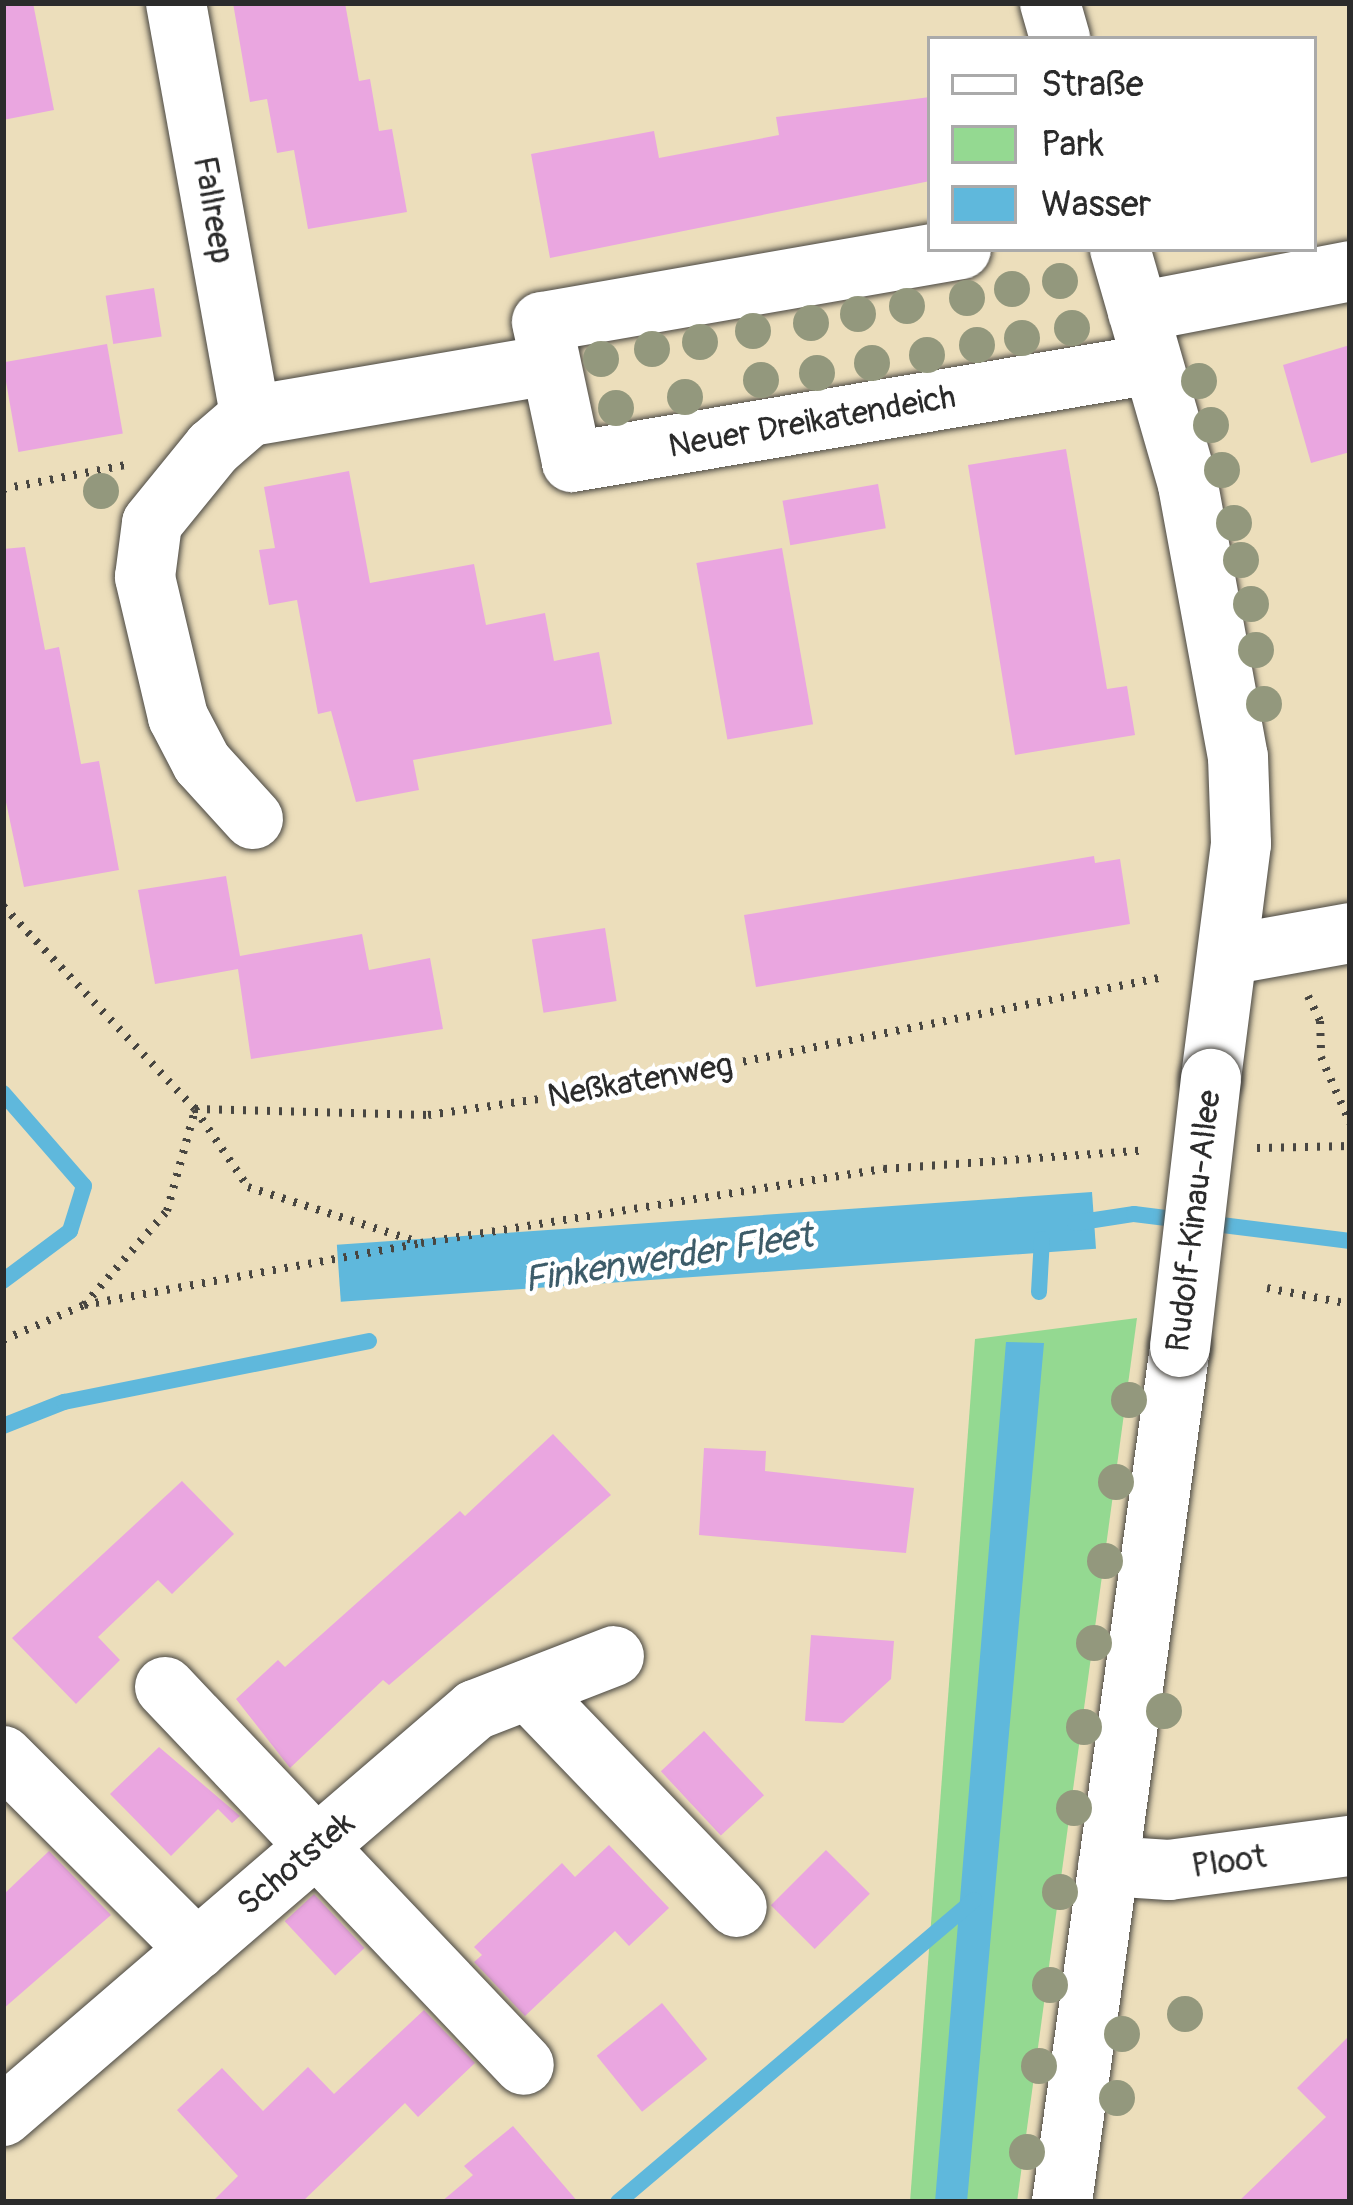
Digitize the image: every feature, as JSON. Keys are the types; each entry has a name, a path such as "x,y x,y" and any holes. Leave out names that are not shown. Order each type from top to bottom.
{"street":[{"name":"Fallreep","path":"176,3 231,432"},
{"path":"1050,3 1059,36"},
{"name":"Neuer Dreikatendeich","path":"944,252 542,322 572,463 1145,338 1350,271"},
{"name":"Rudolf-Kinau-Allee","path":"1062,2202 1180,1347 1240,844 1230,695 1188,484 1121,252"},
{"path":"253,819 202,763 178,717 145,577 152,523 231,432 548,365"},
{"path":"1228,955 1350,933"},
{"name":"Schotstek","path":"3,2116 475,1710 614,1656"},
{"path":"165,1687 524,2065"},
{"path":"528,1690 737,1907"},
{"path":"3,1756 197,1948"},
{"name":"Ploot","path":"1108,1866 1168,1870 1350,1846"}],"path":[{"path":"3,490 231,432"},
{"path":"3,906 195,1108 248,1187 314,1215 422,1243"},
{"name":"Neßkatenweg","path":"195,1108 428,1115 580,1093 1150,982 1228,955"},
{"path":"1312,1004 1322,1057 1350,1123"},
{"path":"84,1305 166,1211 195,1108"},
{"path":"3,1340 84,1305 422,1243 884,1168 1142,1150"},
{"path":"1267,1288 1350,1304"}],"green space":[{"path":"1137,1318 1017,2202 910,2202 975,1339"}],"water":[{"path":"1092,1192 1096,1249 341,1302 337,1245"},
{"path":"1006,1342 1044,1343 967,2202 935,2202"}],"building":[{"path":"3,3 33,3 54,110 3,120"},
{"path":"233,3 345,3 359,81 370,79 379,131 392,129 407,212 308,229 294,150 277,153 267,99 250,102"},
{"path":"927,97 927,182 550,258 531,154 654,131 659,158 779,135 776,117"},
{"path":"154,288 162,336 113,344 106,296"},
{"path":"107,344 123,434 18,452 3,362"},
{"path":"1350,345 1350,452 1311,463 1283,365"},
{"path":"1066,449 1107,689 1127,686 1135,735 1015,755 968,465"},
{"path":"349,471 370,583 474,564 486,625 545,613 554,661 599,652 612,724 413,760 419,790 356,802 331,711 318,714 297,600 269,605 259,550 275,548 264,487"},
{"path":"878,484 886,528 790,545 782,501"},
{"path":"25,547 45,650 59,647 81,764 99,761 119,870 24,887 3,788 3,549"},
{"path":"782,548 813,724 727,739 696,563"},
{"path":"1094,856 1095,863 1120,859 1130,924 756,987 744,915"},
{"path":"226,876 240,956 362,934 369,970 430,958 443,1029 251,1059 238,969 155,984 138,890"},
{"path":"605,928 617,1001 543,1013 532,940"},
{"path":"553,1434 611,1495 389,1685 383,1680 290,1768 236,1699 278,1660 285,1667 460,1511 465,1516"},
{"path":"704,1448 766,1451 765,1471 914,1488 906,1553 699,1535"},
{"path":"182,1481 234,1534 172,1594 158,1580 98,1637 120,1660 76,1704 12,1638"},
{"path":"811,1635 894,1641 891,1679 843,1723 805,1721"},
{"path":"704,1731 764,1795 721,1836 661,1771"},
{"path":"159,1747 240,1816 232,1823 218,1809 171,1856 110,1794"},
{"path":"609,1845 669,1908 629,1946 615,1931 525,2016 474,1962 482,1955 474,1947 562,1863 575,1877"},
{"path":"826,1850 870,1894 815,1949 771,1905"},
{"path":"49,1851 111,1915 3,2009 3,1895"},
{"path":"314,1894 364,1948 335,1975 285,1921"},
{"path":"662,2003 707,2059 642,2112 597,2056"},
{"path":"424,2010 475,2063 418,2117 405,2103 302,2202 212,2202 238,2176 177,2110 222,2068 263,2111 308,2067 334,2094"},
{"path":"1350,2035 1350,2202 1238,2202 1326,2117 1297,2088"},
{"path":"513,2126 578,2202 441,2202 473,2175 464,2166"}],"waterway":[{"path":"3,1093 84,1186 70,1231 3,1281"},
{"name":"Finkenwerder Fleet","path":"1075,1223 1134,1214 1350,1241"},
{"path":"1039,1292 1042,1239"},
{"name":"Finkenwerder Fleet","path":"3,1426 64,1402 369,1341"},
{"path":"618,2202 974,1900"}]}
